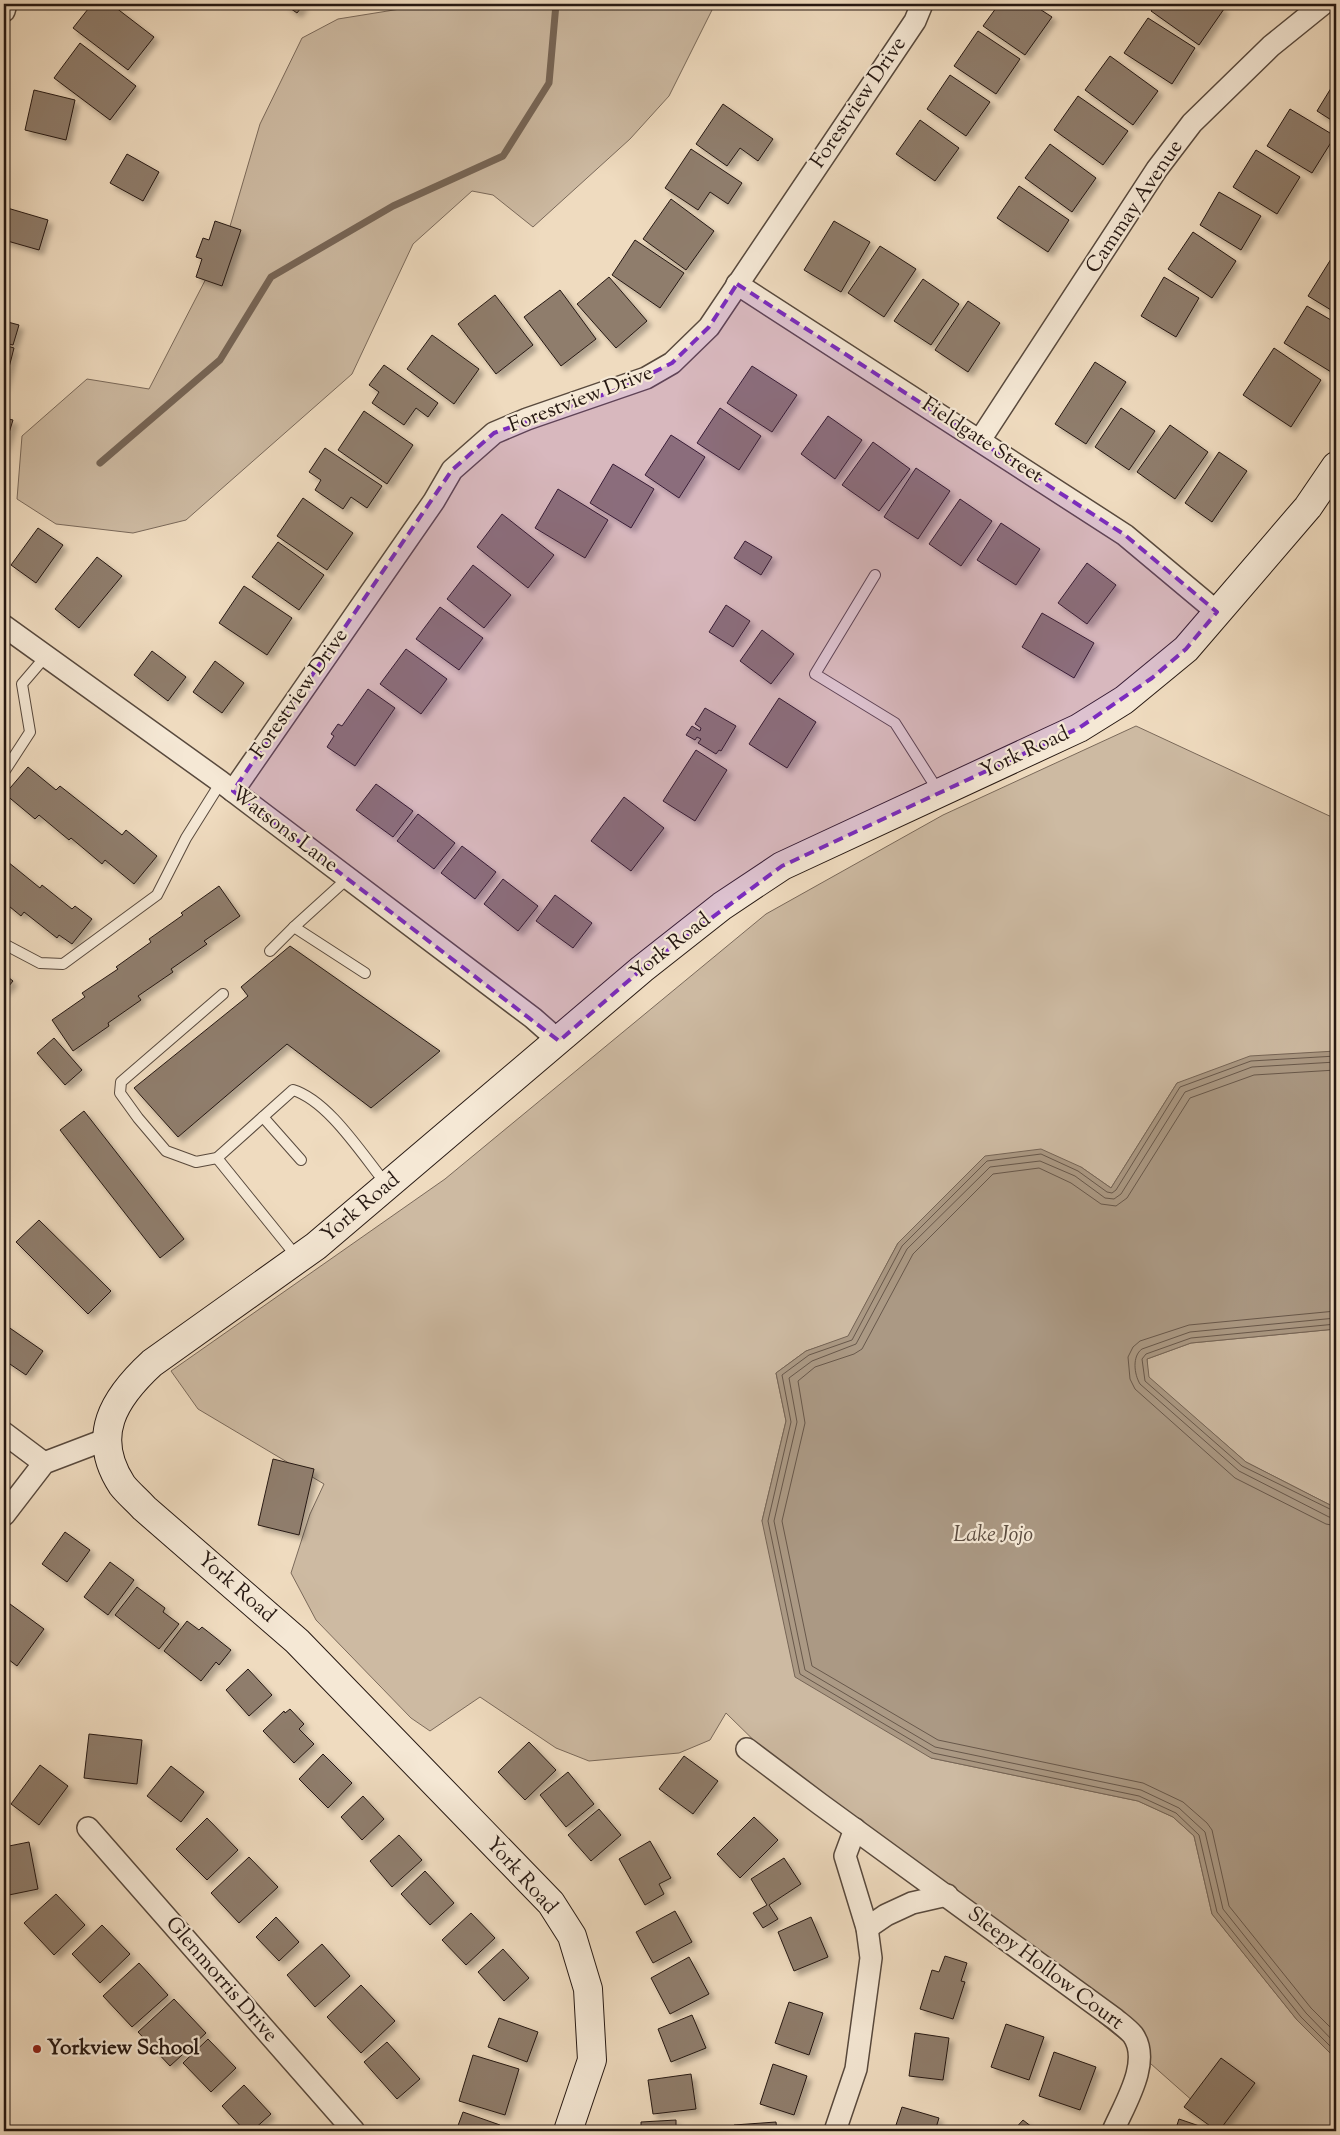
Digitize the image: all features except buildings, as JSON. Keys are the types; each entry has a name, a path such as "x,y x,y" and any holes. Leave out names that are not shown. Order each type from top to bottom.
{"street":[{"path":"4,12 6,4"},
{"name":"Forestview Drive","path":"227,787 434,501 452,470 494,433 527,419 646,378 672,363 709,326 914,21 922,4"},
{"name":"Cammay Avenue","path":"980,440 1157,169 1192,123 1271,46 1323,4"},
{"name":"Fieldgate Street","path":"737,284 1125,535 1180,583 1217,612"},
{"name":"York Road","path":"568,2131 592,2060 588,1989 572,1936 551,1903 297,1641 144,1508 123,1486 113,1467 107,1440 110,1418 119,1398 152,1363 316,1246 558,1041 722,906 782,866 1079,728 1124,700 1186,649 1308,507 1336,466"},
{"name":"Watsons Lane","path":"4,626 227,787 533,1018 558,1041"},
{"path":"4,1433 44,1463"},
{"path":"4,1516 44,1463 107,1440"},
{"name":"Sleepy Hollow Court","path":"747,1749 1115,2019 1133,2035 1140,2051 1138,2072 1113,2131"},
{"name":"Glenmorris Drive","path":"88,1828 354,2131"},
{"path":"835,2131 856,2069 871,1958 867,1928 845,1856 855,1829"},
{"name":"Sleepy Hollow Court","path":"867,1928 886,1915 912,1903 947,1896"}],"lane":[{"path":"875,574 815,674 895,723 940,793"},
{"path":"4,772 30,732 22,684 46,656"},
{"path":"4,944 40,963 63,964 157,895 186,838 227,787"},
{"path":"270,951 348,878"},
{"path":"294,927 365,973"},
{"path":"223,994 121,1082 120,1093 166,1151 196,1162 217,1158 293,1090 302,1093 334,1118 387,1186"},
{"path":"263,1117 301,1160"},
{"path":"217,1158 298,1258"}],"highlighted area":[{"path":"737,284 1125,535 1217,612 1186,649 1152,678 1079,728 782,866 642,969 559,1041 233,791 452,470 494,433 622,388 672,363 709,327"}],"shaded area":[{"path":"400,4 715,4 669,96 630,139 533,227 493,195 472,191 413,244 352,374 186,520 133,533 56,524 17,499 22,436 87,379 149,389 226,240 260,124 302,38 338,19 400,9"},
{"path":"1136,726 1336,819 1336,1051 1177,1083 1111,1188 1081,1167 898,1243 848,1337 806,1351 776,1373 786,1421 762,1521 931,1758 1138,1801 1173,1817 1194,1836 1212,1914 1297,2020 1336,2059 1336,2131 1217,2131 1212,2118 1142,2056 930,1887 827,1812 726,1713 710,1740 679,1753 589,1761 556,1748 480,1697 430,1731 411,1718 316,1620 291,1573 310,1514 324,1484 198,1409 171,1371 445,1179 766,914 943,815"},
{"path":"1336,1329 1336,1508 1246,1462 1148,1377 1147,1359 1191,1343"}],"water":[{"name":"Lake Jojo","path":"1336,1051 1336,1329 1191,1343 1147,1359 1149,1377 1246,1462 1336,1508 1336,2059 1297,2020 1212,1914 1194,1836 1173,1817 1138,1801 931,1758 795,1677 762,1521 786,1421 776,1373 806,1351 848,1336 898,1243 985,1156 1041,1149 1081,1167 1111,1188 1177,1083 1250,1056"}],"waterway":[{"path":"100,463 220,360 271,277 393,206 503,156 549,83 556,4"}],"place":[{"name":"Yorkview School","path":"37,2049"}]}
